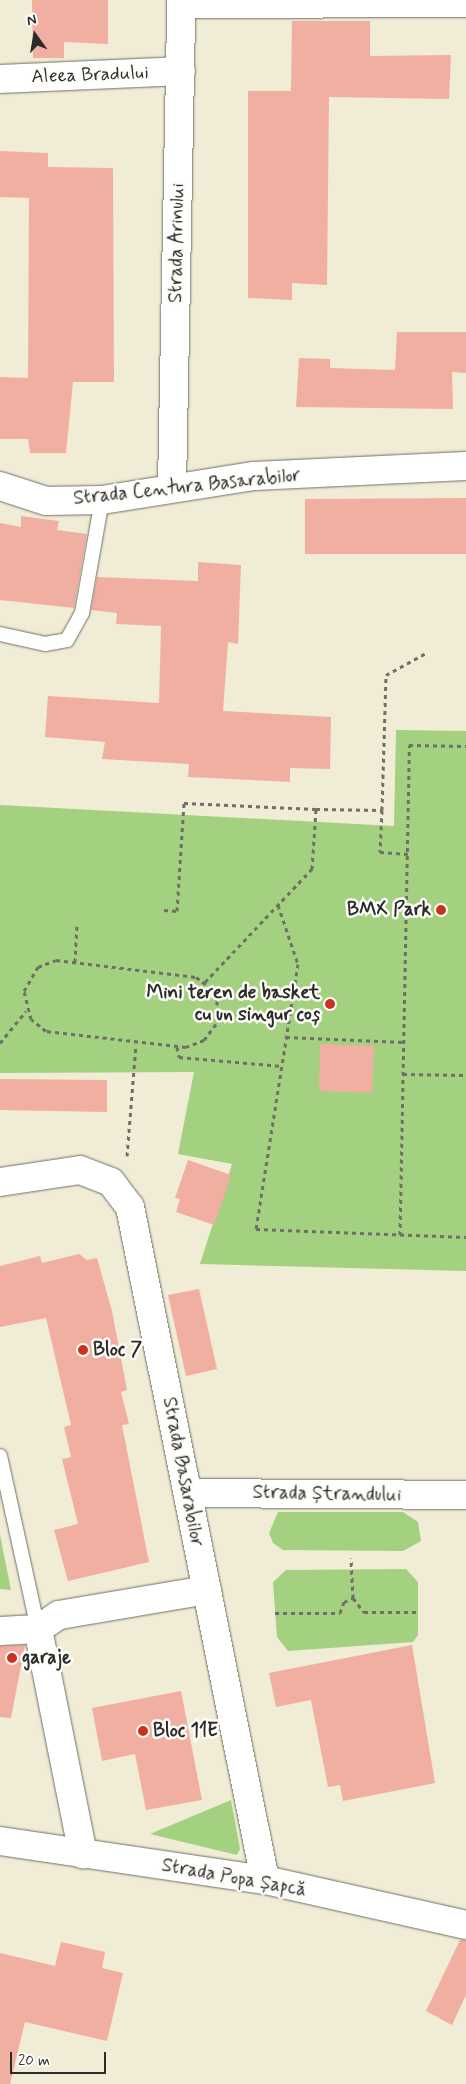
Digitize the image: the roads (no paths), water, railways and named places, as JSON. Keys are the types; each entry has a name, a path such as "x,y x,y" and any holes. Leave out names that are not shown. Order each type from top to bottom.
{"street":[{"path":"181,2 419,1 466,3"},
{"name":"Strada Arinului","path":"172,487 181,2"},
{"name":"Aleea Bradului","path":"0,78 181,71"},
{"name":"Strada Centura Basarabilor","path":"0,486 46,501 102,500 172,487 254,476 466,466"},
{"name":"Strada Basarabilor","path":"0,1182 80,1170 96,1174 124,1194 133,1221 265,1880"},
{"name":"Strada Ștrandului","path":"188,1493 466,1495"},
{"path":"0,1631 38,1628 59,1615 207,1590"},
{"path":"38,1628 83,1855"},
{"name":"Strada Popa Șapcă","path":"0,1841 83,1855 265,1880 466,1925"}],"lane":[{"path":"0,634 45,644 67,640 82,613 102,500"},
{"path":"0,1456 38,1628"}],"place":[{"name":"BMX Park","path":"441,910"},
{"name":"Mini teren de basket cu un singur coș","path":"330,1004"},
{"name":"Bloc 7","path":"83,1350"},
{"name":"garaje","path":"12,1658"},
{"name":"Bloc 11E","path":"143,1731"}]}
